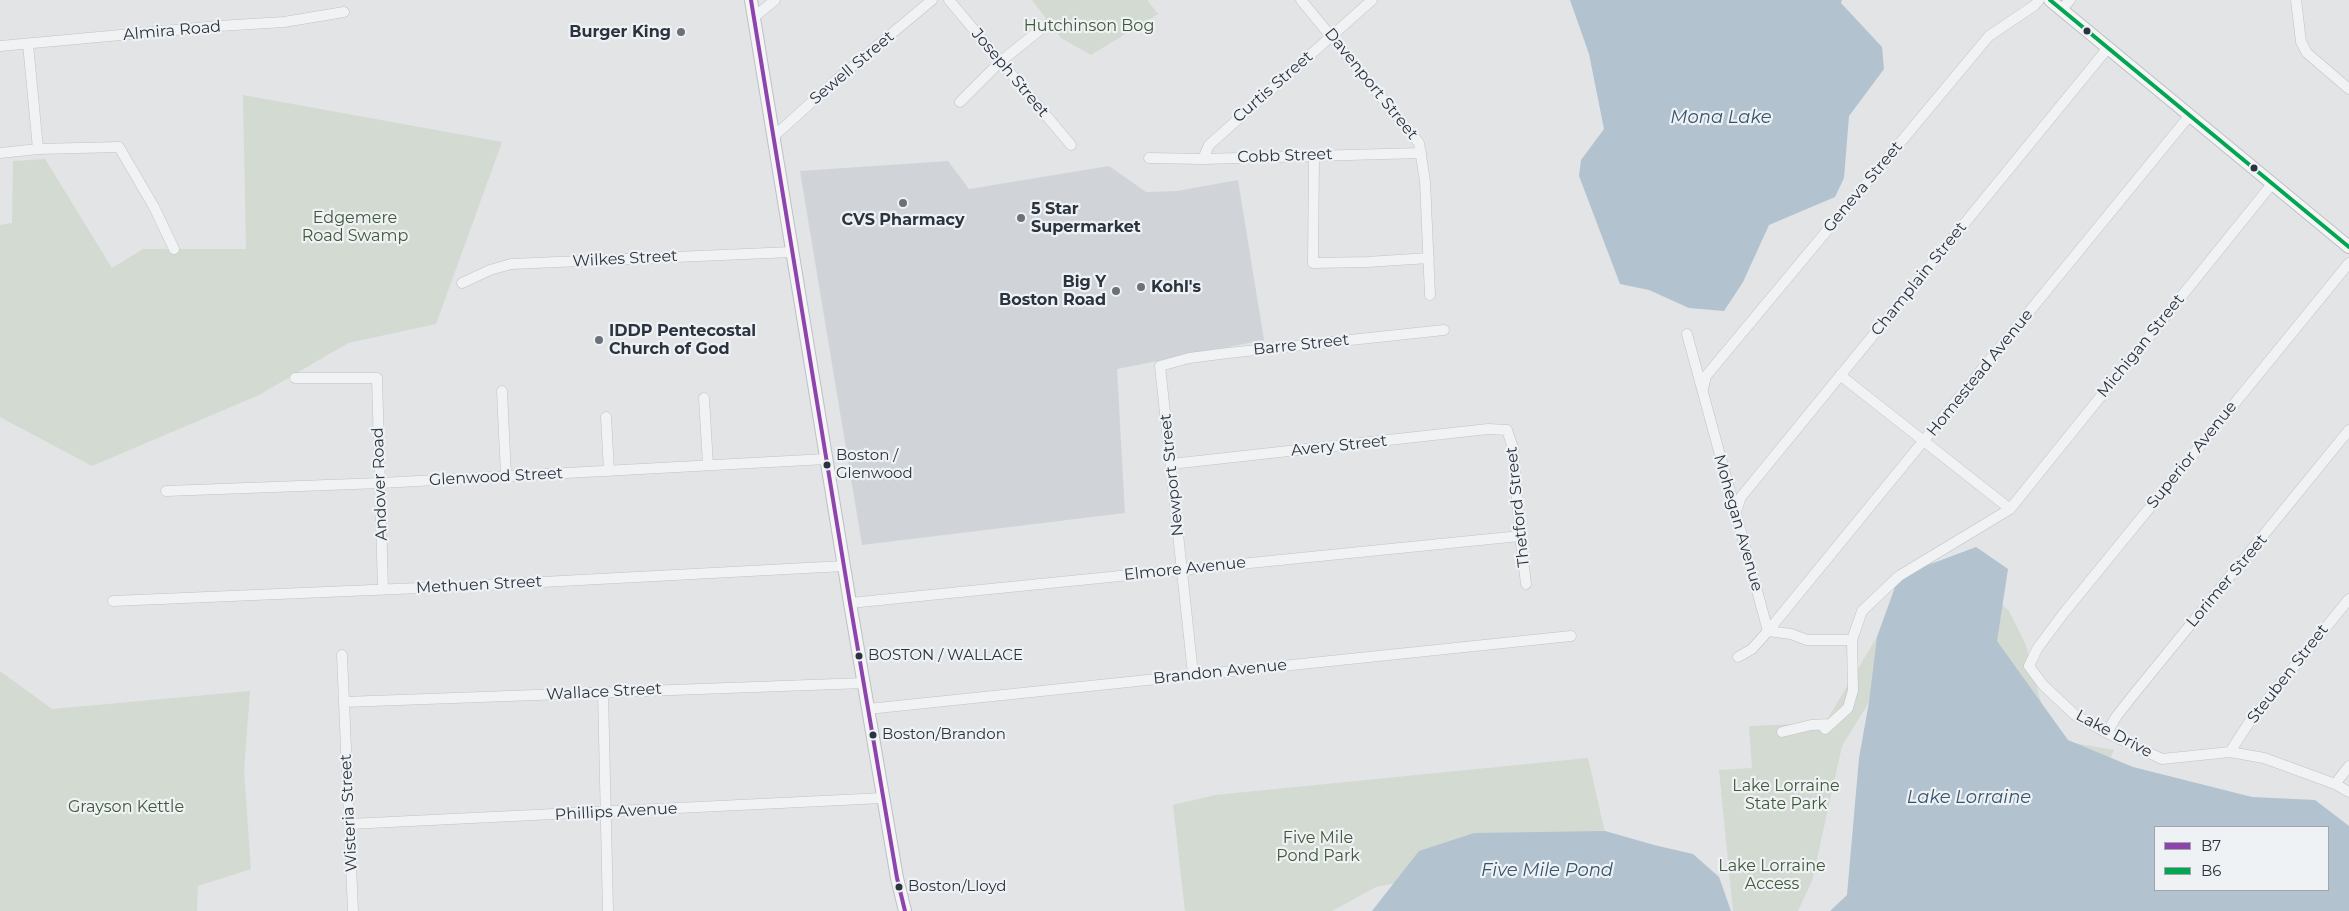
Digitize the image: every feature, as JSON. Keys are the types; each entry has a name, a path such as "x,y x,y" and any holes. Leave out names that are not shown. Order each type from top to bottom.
{"main road":[{"path":"751,0 850,603 905,911"},
{"path":"2050,0 2066,5 2107,49 2349,247"}],"street":[{"path":"754,17 774,0"},
{"name":"Sewell Street","path":"773,137 835,80 932,0"},
{"name":"Joseph Street","path":"949,0 1071,145"},
{"name":"Davenport Street","path":"1301,0 1419,143 1429,258 1430,295"},
{"name":"Curtis Street","path":"1203,159 1214,139 1372,0"},
{"name":"Geneva Street","path":"1703,389 1706,376 1990,36 2035,5 2039,0"},
{"path":"2296,0 2298,28 2301,42 2307,53 2349,89"},
{"name":"Almira Road","path":"0,46 284,22 344,12"},
{"path":"960,102 1000,62 1046,25"},
{"path":"28,44 38,149"},
{"name":"Champlain Street","path":"1736,511 1741,496 2107,49"},
{"name":"Homestead Avenue","path":"1738,657 1752,649 1768,631 2190,115"},
{"path":"0,153 38,149 119,146 154,207 174,249"},
{"name":"Cobb Street","path":"1149,158 1203,159 1421,153"},
{"path":"1314,156 1313,263 1429,258"},
{"name":"Michigan Street","path":"2010,509 2272,184"},
{"name":"Wilkes Street","path":"462,283 490,270 512,264 792,252"},
{"name":"Superior Avenue","path":"2037,649 2063,614 2349,263"},
{"name":"Barre Street","path":"1160,366 1178,360 1228,353 1444,330"},
{"name":"Mohegan Avenue","path":"1687,334 1768,631"},
{"name":"Newport Street","path":"1160,366 1193,674"},
{"path":"1782,732 1812,725 1827,727 1848,708 1853,690 1852,640 1862,611 1899,576 2010,509 1840,375"},
{"name":"Andover Road","path":"295,378 377,378 383,589"},
{"path":"502,391 506,476"},
{"path":"704,398 708,465"},
{"path":"606,417 609,471"},
{"name":"Avery Street","path":"1172,464 1488,429 1507,430"},
{"name":"Thetford Street","path":"1507,430 1514,448 1520,536 1526,584"},
{"name":"Lorimer Street","path":"2107,733 2116,717 2349,430"},
{"name":"Glenwood Street","path":"166,491 381,483 826,459"},
{"name":"Elmore Avenue","path":"850,603 1520,536"},
{"name":"Methuen Street","path":"113,601 844,566"},
{"name":"Steuben Street","path":"2230,752 2250,721 2349,598"},
{"path":"1768,631 1790,634 1807,640 1852,640"},
{"name":"Brandon Avenue","path":"868,709 1571,636"},
{"name":"Lake Drive","path":"2037,649 2029,666 2043,685 2076,715 2107,733 2162,759 2230,752 2264,758 2335,784 2349,792"},
{"path":"342,655 344,702"},
{"name":"Wallace Street","path":"344,702 864,683"},
{"path":"603,692 608,911"},
{"name":"Wisteria Street","path":"344,702 354,911"},
{"path":"2335,784 2349,766"},
{"name":"Phillips Avenue","path":"349,824 884,798"}],"shaded area":[{"path":"948,161 969,189 1109,166 1146,192 1177,191 1238,180 1264,340 1117,369 1125,513 862,545 800,171"}],"green space":[{"name":"Hutchinson Bog","path":"1032,0 1147,0 1158,14 1091,55 1061,38"},
{"name":"Edgemere Road Swamp","path":"243,95 502,142 436,324 348,343 259,395 92,466 0,417 0,225 12,223 13,161 45,159 112,268 143,249 246,249"},
{"name":"Lake Lorraine State Park","path":"1924,559 1976,578 2009,611 2026,645 2049,733 2074,743 2114,750 2102,776 2064,769 2033,756 1997,641 1970,597 1940,587 1842,746 1812,881 1798,911 1733,911 1719,770 1752,768 1749,726 1800,724 1822,728"},
{"name":"Grayson Kettle","path":"0,671 52,709 250,691 244,771 251,869 198,886 197,911 0,911"},
{"name":"Five Mile Pond Park","path":"1588,758 1621,903 1425,877 1376,887 1332,911 1185,911 1173,805 1215,795"}],"water":[{"name":"Mona Lake","path":"1570,0 1842,0 1841,3 1882,47 1884,69 1849,116 1844,178 1835,197 1769,225 1743,282 1724,311 1689,308 1649,290 1620,284 1579,176 1581,160 1604,129 1589,54"},
{"name":"Lake Lorraine","path":"1976,547 2008,569 1997,641 2068,740 2133,767 2252,797 2315,800 2349,826 2349,911 1830,911 1847,895 1859,758 1869,702 1877,637 1899,576"},
{"name":"Five Mile Pond","path":"1605,831 1693,854 1719,877 1731,911 1372,911 1419,851 1474,833"}],"transit line":[{"name":"B7","path":"751,0 850,603 897,878 905,911"},
{"name":"B6","path":"2050,0 2349,247"}],"place":[{"name":"Burger King","path":"681,32"},
{"name":"CVS Pharmacy","path":"903,203"},
{"name":"5 Star Supermarket","path":"1021,218"},
{"name":"Kohl's","path":"1141,287"},
{"name":"Big Y Boston Road","path":"1116,291"},
{"name":"IDDP Pentecostal Church of God","path":"599,340"},
{"name":"Boston / Glenwood","path":"827,465"},
{"name":"BOSTON / WALLACE","path":"859,656"},
{"name":"Boston/Brandon","path":"873,735"},
{"name":"Boston/Lloyd","path":"899,887"}],"park label":[{"name":"Lake Lorraine Access","path":"1772,875"}]}
